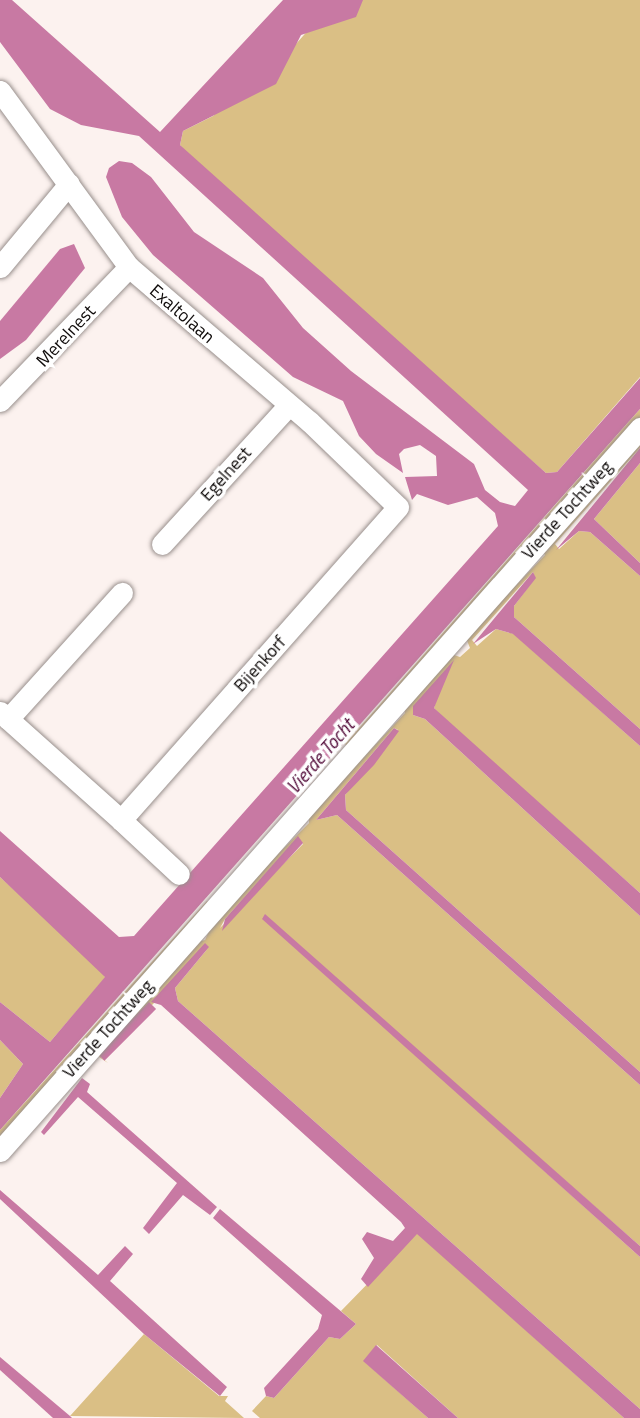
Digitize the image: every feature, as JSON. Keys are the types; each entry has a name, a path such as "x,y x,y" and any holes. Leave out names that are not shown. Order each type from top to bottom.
{"street":[{"name":"Exaltolaan","path":"0,91 129,267 289,404 398,507"},
{"path":"0,267 69,184"},
{"name":"Merelnest","path":"0,401 129,267"},
{"name":"Egelnest","path":"162,544 289,404"},
{"name":"Vierde Tochtweg","path":"0,1151 491,590 640,428"},
{"name":"Bijenkorf","path":"121,820 398,507"},
{"path":"122,593 4,716 179,874"}],"shaded area":[{"path":"335,0 640,0 640,377 557,472 546,473 190,164 193,161 180,145 183,131 213,116 295,45"},
{"path":"640,409 640,420 349,749 345,744"},
{"path":"640,437 640,448 555,544 559,549 579,531 590,532 640,576 640,729 514,617 514,606 535,578 533,572 472,640 477,646 496,629 514,634 640,746 640,893 442,717 434,708 439,690 413,715 425,719 640,916 640,1072 346,810 345,795 398,730 394,728 316,820 337,815 640,1085 640,1246 261,916 640,1257 640,1409 178,1001 175,988 209,947 101,1057 108,1063 99,1057 101,1046 193,943 205,940 216,916 309,823 309,816 405,713 404,707 451,654 460,657 470,648 466,638 545,555 542,550","holes":["298,837 303,844 220,928"]},
{"path":"640,463 640,563 594,519"},
{"path":"0,877 104,971 105,978 50,1042 0,1002"},
{"path":"207,901 211,905 0,1143 0,1130"},
{"path":"0,1040 23,1064 0,1098"},
{"path":"417,1233 624,1418 458,1418 377,1345 364,1361 428,1418 260,1418 252,1411 266,1396 274,1398 329,1337 340,1339 356,1324 341,1311"},
{"path":"144,1334 219,1396 228,1396 225,1401 244,1418 70,1416"}],"water":[{"name":"Vierde Tocht","path":"0,0 12,0 160,132 283,0 363,0 356,17 301,35 276,84 183,131 180,145 546,473 557,472 640,378 640,409 0,1130 0,1098 23,1064 0,1040 0,1002 50,1042 105,977 0,877 0,831 119,937 134,936 498,526 495,513 477,497 448,505 417,494 412,500 405,477 437,476 436,456 420,445 404,449 399,454 403,473 376,454 359,436 343,401 293,377 153,255 122,217 106,177 109,168 119,161 132,163 151,177 194,232 263,278 303,328 351,371 474,464 485,490 500,502 515,506 528,490 139,136 81,125 50,109 0,42"},
{"path":"74,244 85,268 26,340 0,359 0,321 60,249"},
{"path":"640,448 640,463 594,519 640,563 640,576 590,532 579,531 556,550"},
{"path":"533,572 536,578 514,606 514,617 640,729 640,746 513,634 496,629 473,644"},
{"path":"454,660 434,708 640,893 640,916 425,719 413,715 413,706"},
{"path":"394,728 399,731 374,765 345,795 346,810 640,1072 640,1085 337,815 316,820"},
{"path":"298,836 303,843 222,931 225,919"},
{"path":"265,914 640,1246 640,1257 262,919"},
{"path":"205,943 209,947 175,988 178,1001 640,1409 640,1418 624,1418 417,1234 368,1287 361,1279 374,1258 362,1239 367,1232 393,1241 405,1228 401,1222 161,1005 151,1002"},
{"path":"149,1002 156,1009 104,1061 97,1054"},
{"path":"82,1078 90,1084 87,1092 217,1207 210,1215 183,1195 149,1234 143,1228 177,1183 78,1097 44,1135 41,1132"},
{"path":"0,1190 98,1275 125,1246 133,1254 110,1281 227,1387 220,1396 144,1334 0,1199"},
{"path":"220,1209 356,1324 340,1339 329,1337 274,1398 266,1396 264,1388 318,1329 322,1315 213,1218"},
{"path":"376,1345 458,1418 428,1418 363,1361"},
{"path":"0,1357 72,1418 53,1418 0,1370"}]}
